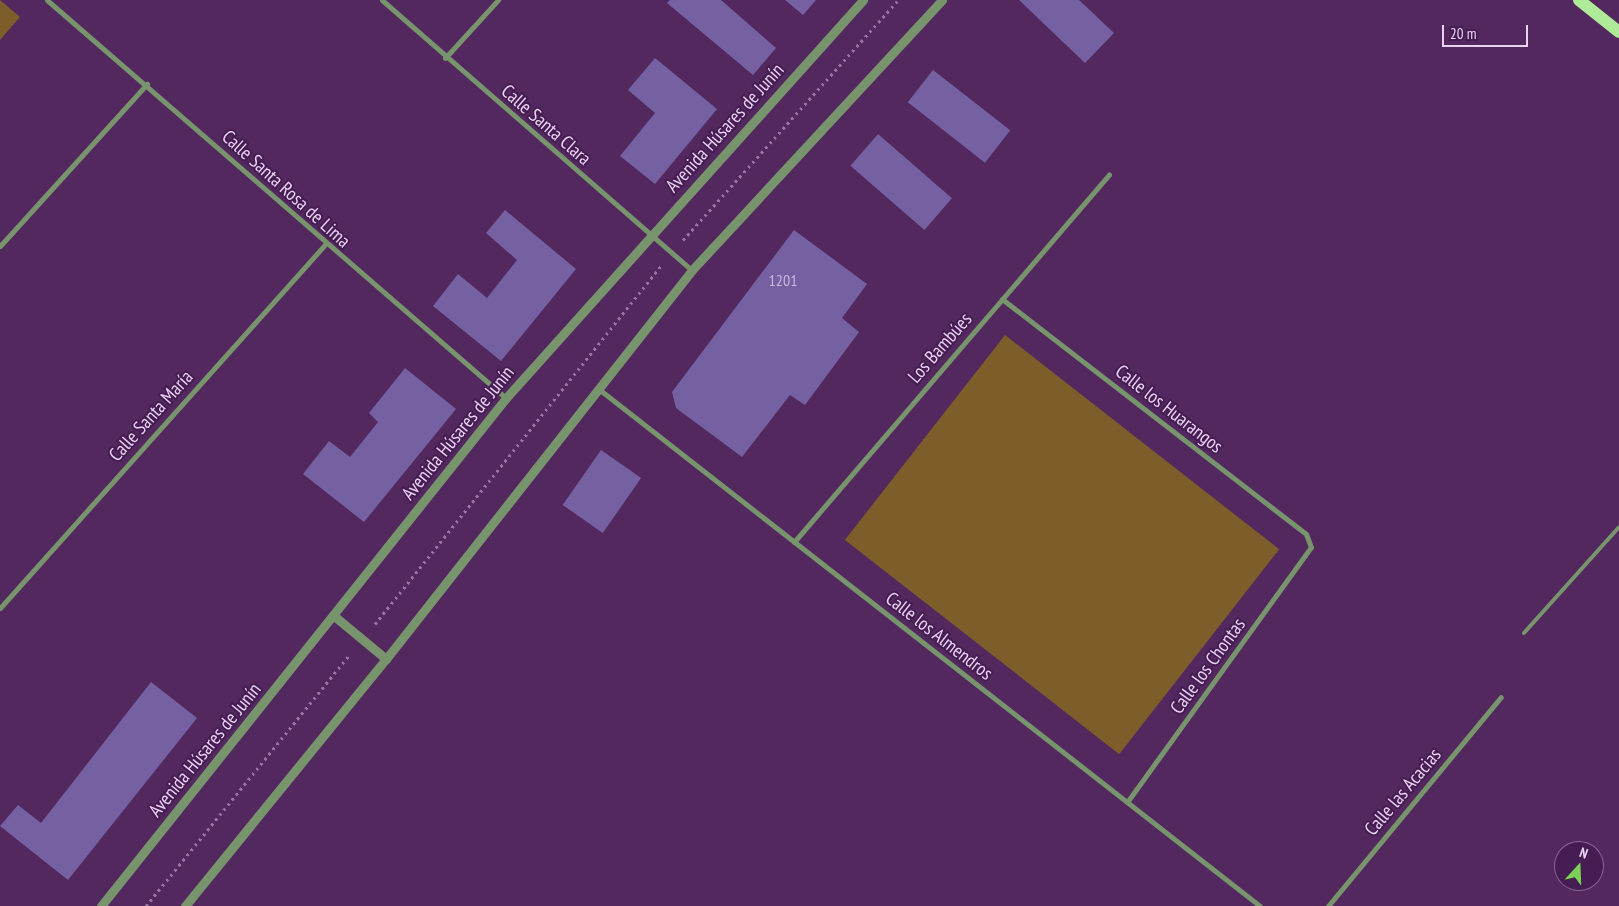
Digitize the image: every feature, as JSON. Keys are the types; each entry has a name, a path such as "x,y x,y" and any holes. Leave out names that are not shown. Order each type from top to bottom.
{"main road":[{"path":"1579,0 1619,32"}],"street":[{"name":"Calle Santa Rosa de Lima","path":"47,0 147,84 325,244 506,398"},
{"name":"Calle Santa Clara","path":"382,0 444,58 692,270"},
{"path":"444,58 498,0"},
{"name":"Avenida Húsares de Junín","path":"101,906 506,398 650,235 863,0"},
{"path":"185,906 386,659 600,390 692,270 942,0"},
{"path":"0,246 147,84"},
{"name":"Los Bambúes","path":"794,542 1109,175"},
{"name":"Calle Santa María","path":"0,608 325,244"},
{"name":"Calle los Huarangos","path":"1002,299 1306,534 1311,547"},
{"name":"Calle los Almendros","path":"600,390 1260,906"},
{"name":"Calle los Chontas","path":"1127,802 1311,547"},
{"path":"334,615 386,659"},
{"name":"Calle las Acacias","path":"1328,906 1501,697"}],"lane":[{"path":"1524,633 1619,527"}],"path":[{"path":"146,906 672,253 898,0"}],"shaded area":[{"path":"0,0 20,17 0,40"},
{"path":"1005,335 1279,549 1119,754 845,540"}],"building":[{"path":"670,0 721,0 776,48 753,75 667,3"},
{"path":"785,0 816,0 803,15"},
{"path":"1019,0 1079,0 1114,33 1085,63"},
{"path":"655,58 717,109 655,184 620,156 655,113 628,90"},
{"path":"933,70 1010,130 985,163 908,102"},
{"path":"878,134 952,198 924,230 850,166"},
{"path":"505,210 576,269 501,361 433,306 458,274 487,298 517,260 486,233"},
{"path":"794,230 867,284 842,318 859,332 805,405 790,395 742,457 676,408 672,392"},
{"path":"405,368 456,409 364,522 303,474 329,441 350,457 378,422 369,413"},
{"path":"601,450 641,478 603,533 563,505"},
{"path":"151,682 197,718 68,880 0,826 18,805 41,823"}]}
